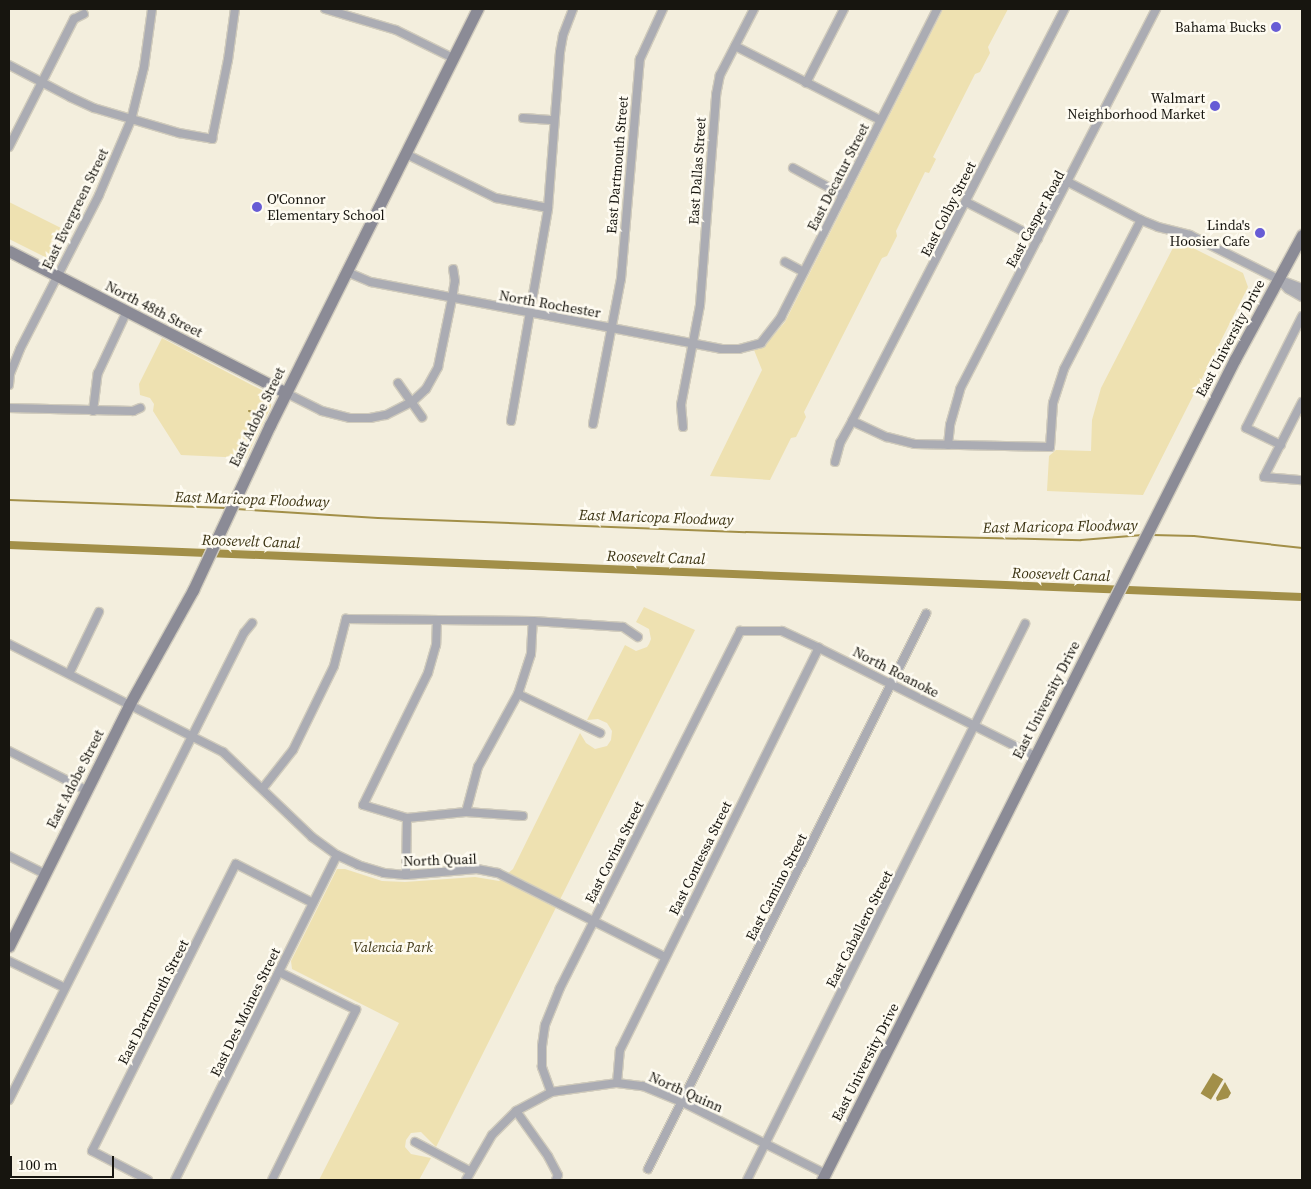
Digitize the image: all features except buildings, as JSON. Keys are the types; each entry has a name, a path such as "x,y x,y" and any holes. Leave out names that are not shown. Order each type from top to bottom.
{"street":[{"name":"East Evergreen Street","path":"9,385 10,374 20,349 99,195 131,120 144,67 152,9"},
{"path":"9,65 41,83 94,108 180,133 212,139 228,60 235,9"},
{"path":"325,9 388,27 453,58"},
{"name":"East Adobe Street","path":"9,946 129,705 180,616 286,393 477,9"},
{"path":"511,421 548,208 560,52 563,35 574,9"},
{"name":"East Dartmouth Street","path":"593,424 621,279 640,59 663,9"},
{"name":"East Dallas Street","path":"683,427 681,405 700,305 716,94 720,75 754,9"},
{"path":"806,83 844,9"},
{"name":"East Decatur Street","path":"750,347 761,342 772,330 804,272 937,9"},
{"name":"East Colby Street","path":"835,462 840,443 1065,9"},
{"name":"East Casper Road","path":"948,445 950,425 960,389 1156,9"},
{"path":"9,147 74,20 84,14"},
{"path":"734,46 880,120"},
{"path":"523,118 554,120"},
{"path":"406,154 496,198 548,208"},
{"path":"793,168 843,195"},
{"path":"1068,182 1158,228 1190,235 1278,279 1302,288"},
{"path":"966,202 1038,239"},
{"path":"852,421 888,438 915,444 1050,447 1052,403 1064,369 1141,220"},
{"name":"East University Drive","path":"824,1177 1160,506 1302,235"},
{"name":"North 48th Street","path":"9,251 286,393"},
{"path":"785,262 804,272"},
{"path":"286,393 322,411 350,418 378,417 400,410 412,402 426,388 438,367 455,281 453,269"},
{"name":"North Rochester","path":"347,272 371,282 452,299 694,344 733,350 750,347"},
{"path":"1278,279 1288,289 1302,297"},
{"path":"93,411 98,373 127,311"},
{"path":"1281,445 1246,428 1302,316"},
{"path":"398,383 422,417"},
{"path":"1302,402 1264,477 1302,480"},
{"path":"9,408 133,411 140,408"},
{"path":"69,674 99,612"},
{"name":"East Camino Street","path":"648,1169 926,614"},
{"path":"263,788 293,750 334,666 346,620 533,622 623,628 638,637"},
{"path":"437,620 436,645 428,673 363,805 407,818 466,812 523,816"},
{"path":"466,812 478,767 518,694 531,654 533,622"},
{"path":"9,1100 244,633 252,623"},
{"name":"East Caballero Street","path":"747,1180 1025,624"},
{"name":"North Roanoke","path":"740,631 782,632 819,648 1035,756"},
{"name":"East Covina Street","path":"551,1092 542,1067 545,1025 560,988 740,631"},
{"name":"North Quail","path":"9,644 223,752 263,788 312,837 336,855 358,865 384,873 406,875 477,869 498,873 665,957"},
{"name":"East Contessa Street","path":"617,1082 620,1050 819,648"},
{"path":"518,694 600,733"},
{"path":"9,751 86,790"},
{"path":"406,875 407,818"},
{"name":"East Des Moines Street","path":"175,1180 336,855"},
{"path":"9,856 45,874"},
{"name":"East Dartmouth Street","path":"148,1180 92,1151 236,864 313,903"},
{"path":"9,960 65,988"},
{"path":"272,1180 356,1010 279,972"},
{"name":"North Quinn","path":"516,1111 551,1092 617,1082 643,1086 682,1102 765,1144 824,1177"},
{"path":"466,1180 492,1135 516,1111 548,1156 557,1178"},
{"path":"415,1142 470,1171"}],"green space":[{"path":"943,9 1008,9 988,47 990,53 980,72 975,74 933,157 936,159 929,173 925,172 896,231 897,236 887,256 882,258 804,412 806,417 796,437 791,438 770,480 710,476 762,370 754,350 767,343 785,322"},
{"path":"9,202 67,231 53,261 9,239"},
{"path":"1177,240 1243,273 1248,287 1143,495 1047,491 1049,456 1056,450 1091,451 1092,420 1101,388"},
{"path":"162,338 271,395 271,407 246,458 181,455 153,411 154,404 150,398 140,395 139,384"},
{"name":"Valencia Park","path":"644,607 695,630 436,1147 421,1132 411,1133 406,1140 405,1147 411,1154 431,1158 419,1180 319,1180 399,1023 292,969 291,961 337,869 345,869 382,881 405,882 475,877 499,881 513,869 580,733 586,743 595,749 607,746 611,740 612,731 607,723 598,719 587,720 625,645 636,651 647,647 649,644 651,639 649,629 636,622"}],"shaded area":[{"path":"1213,1073 1223,1079 1211,1100 1201,1094"},
{"path":"1225,1082 1231,1093 1228,1098 1217,1101 1216,1098"}],"waterway":[{"path":"273,379 279,367"},
{"path":"249,411 264,415"},
{"name":"East Maricopa Floodway","path":"9,500 226,508"},
{"name":"East Maricopa Floodway","path":"236,509 378,518 746,532 1081,540 1143,535"},
{"name":"East Maricopa Floodway","path":"1152,535 1194,536 1302,548"},
{"name":"Roosevelt Canal","path":"9,545 1302,597"}],"place":[{"name":"Bahama Bucks","path":"1276,27"},
{"name":"Walmart Neighborhood Market","path":"1215,106"},
{"name":"O'Connor Elementary School","path":"257,207"},
{"name":"Linda's Hoosier Cafe","path":"1260,233"}]}
